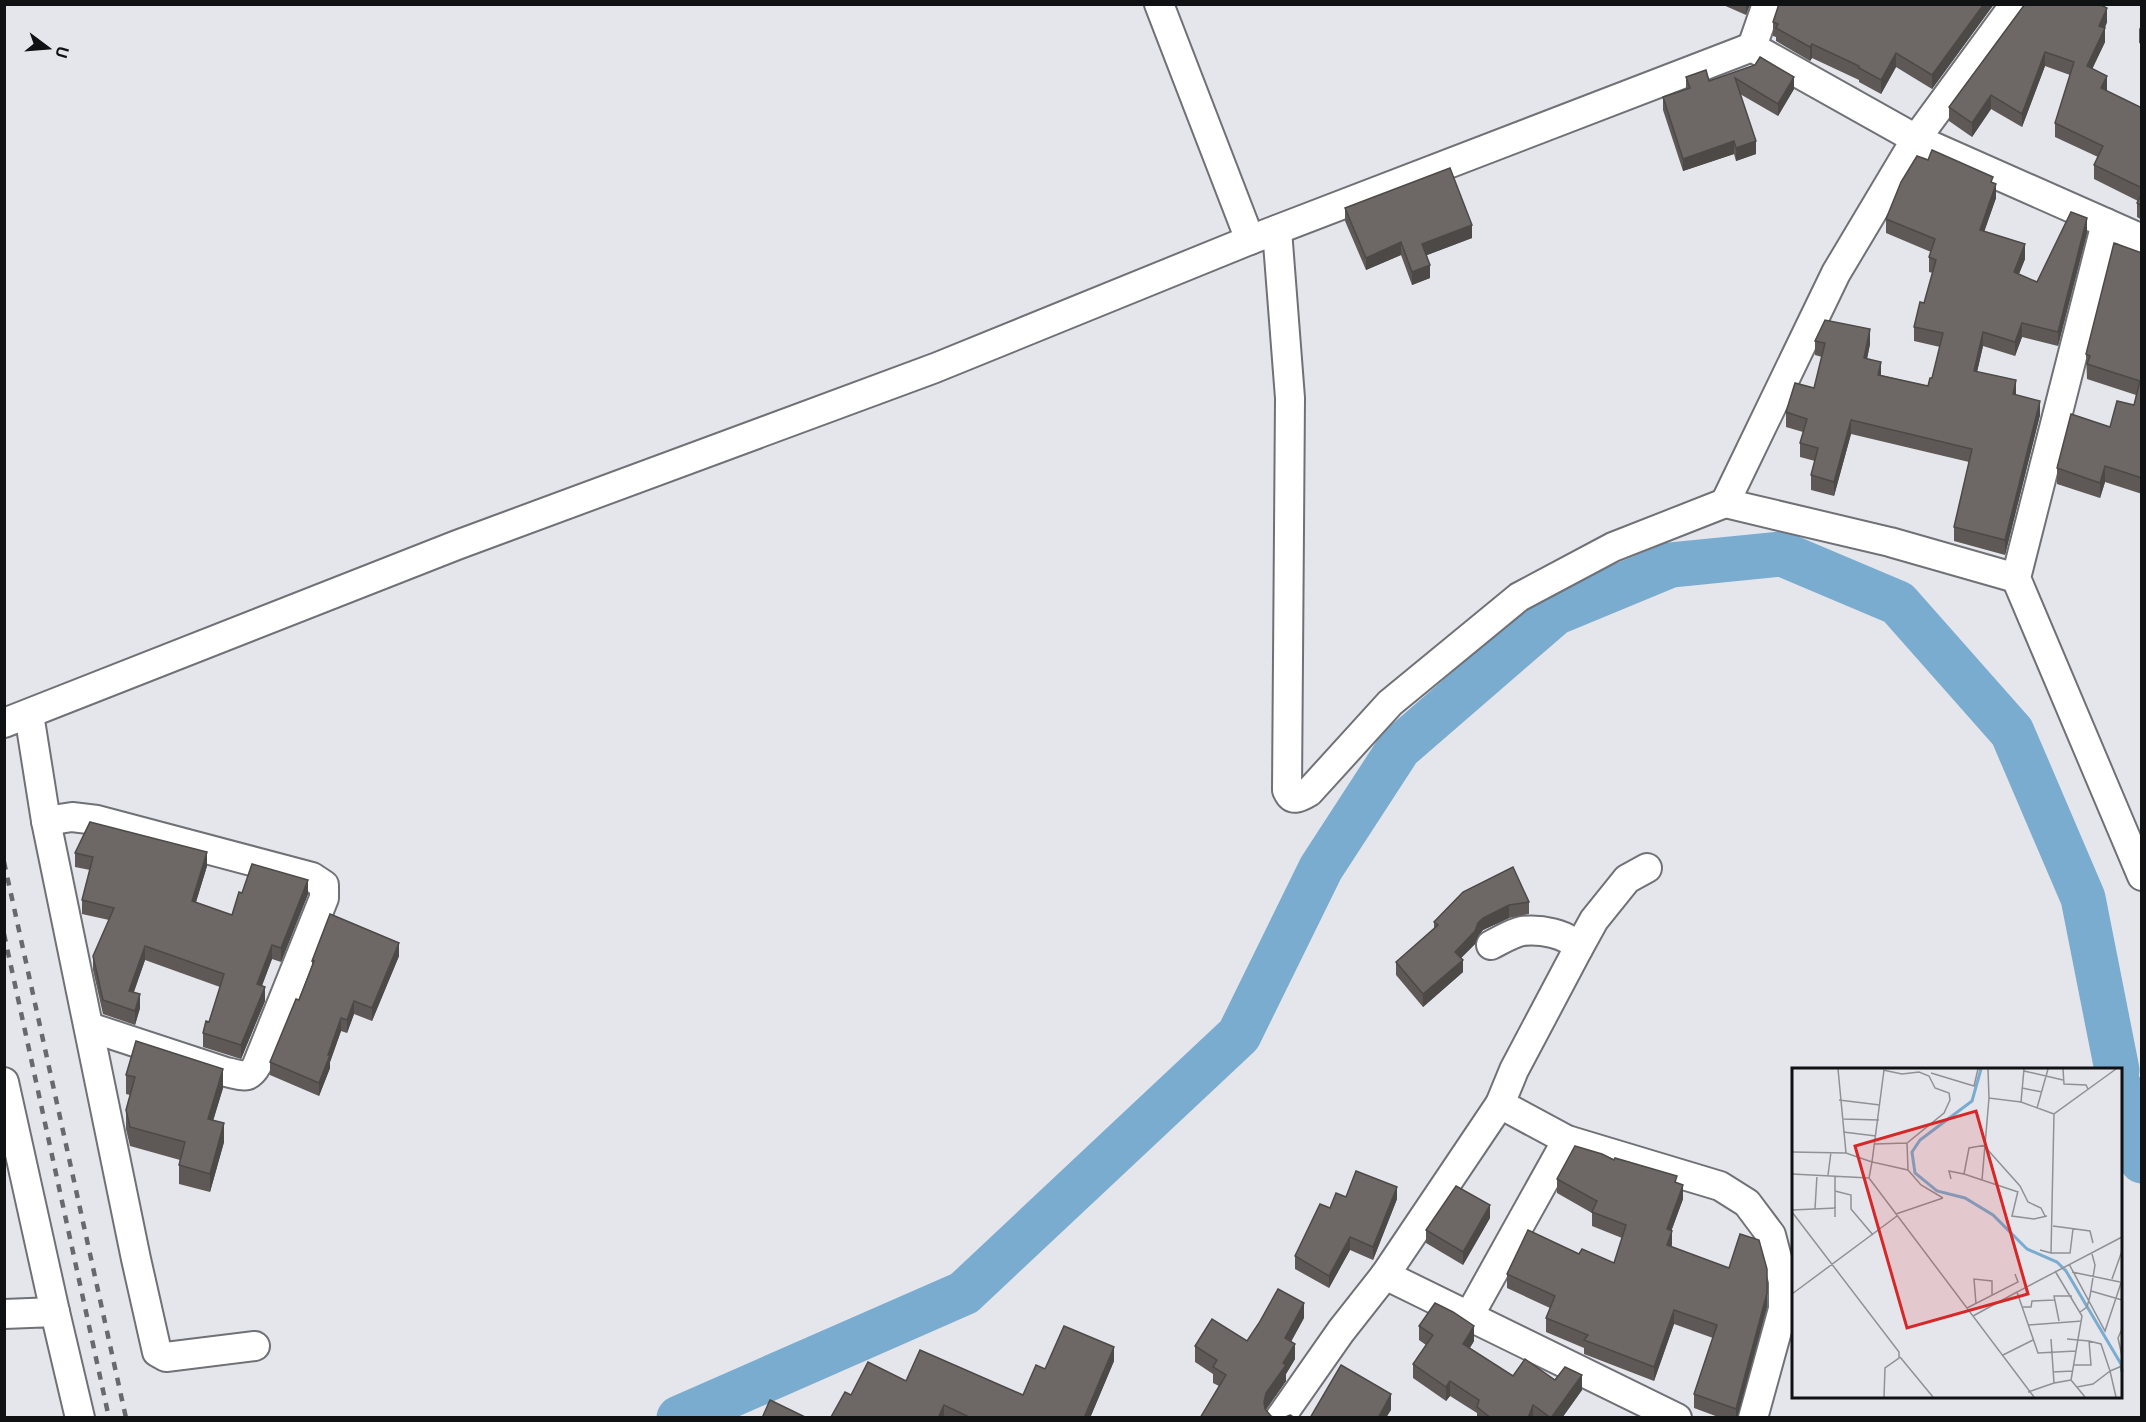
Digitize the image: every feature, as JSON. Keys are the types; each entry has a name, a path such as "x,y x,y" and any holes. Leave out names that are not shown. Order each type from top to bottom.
{"street":[{"path":"1159,4 1250,240"},
{"path":"255,1346 166,1357 157,1352 46,821 17,718 457,545 935,368 1250,240 1752,47 1767,4"},
{"path":"1725,503 1836,273 1916,139 2015,4"},
{"path":"1752,47 1916,139 2142,239"},
{"path":"2106,223 2016,578 2142,876"},
{"path":"1277,230 1290,398 1287,790 1289,796 1293,798 1299,798 1309,792 1390,703 1519,597 1613,547 1725,503 1890,542 2016,578"},
{"path":"46,821 72,817 97,820 312,877 324,885 324,898 257,1065 248,1077 226,1072 89,1027"},
{"path":"1280,1418 1341,1331 1385,1275 1500,1104 1514,1070 1594,920 1627,879 1647,868"},
{"path":"1491,945 1521,931 1566,937 1574,942 1578,949"},
{"path":"4,1082 80,1418"},
{"path":"1500,1104 1567,1140 1720,1186 1747,1203 1771,1235 1783,1281 1783,1309 1753,1418"},
{"path":"1470,1316 1567,1140"},
{"path":"1385,1275 1677,1418"},
{"path":"4,1314 55,1312"}],"building":[{"path":"1779,4 1984,4 1932,75 1896,53 1881,80 1859,66 1812,44 1810,47 1776,28 1778,24 1773,22"},
{"path":"2025,4 2099,4 2107,8 2099,26 2105,28 2087,66 2107,76 2101,88 2142,108 2142,188 2094,165 2103,146 2055,123 2074,62 2045,52 2022,114 1991,95 1972,123 1949,107"},
{"path":"1760,57 1794,77 1778,104 1735,78 1756,141 1736,148 1734,141 1683,159 1663,97 1690,88 1686,77 1706,70 1709,81 1755,65"},
{"path":"1932,150 1993,177 1991,182 1996,184 1980,230 2025,244 2014,272 2037,282 2071,212 2087,218 2058,332 2022,323 2015,342 1983,332 1974,371 2016,380 2013,394 2040,401 2005,540 1954,527 1972,449 1851,420 1834,482 1811,475 1818,448 1800,443 1807,419 1786,412 1795,383 1814,388 1825,343 1815,341 1825,320 1870,329 1864,358 1881,362 1878,375 1928,386 1943,333 1914,327 1920,302 1924,303 1936,260 1929,257 1935,239 1886,219 1901,182 1917,156 1928,160"},
{"path":"1450,168 1472,225 1422,244 1430,265 1412,272 1401,242 1366,258 1345,208"},
{"path":"2142,193 2142,206 2137,203"},
{"path":"2114,243 2142,253 2142,478 2105,466 2100,483 2057,468 2071,414 2110,427 2117,401 2134,405 2140,381 2087,364 2090,356 2086,354"},
{"path":"90,822 207,852 192,901 232,915 239,892 242,893 252,864 308,880 281,948 272,945 257,984 265,987 241,1045 203,1033 206,1021 209,1022 224,974 145,946 129,991 140,994 135,1011 103,1000 93,956 114,908 82,900 93,857 75,853"},
{"path":"1513,867 1529,902 1509,905 1483,918 1475,931 1455,952 1463,960 1423,994 1396,962 1438,925 1434,922 1463,892"},
{"path":"330,914 399,943 372,1008 354,1001 347,1020 341,1018 319,1083 270,1062 296,999 299,1000"},
{"path":"136,1041 223,1069 208,1119 224,1123 210,1174 179,1165 185,1142 130,1127 126,1110 135,1077 126,1075"},
{"path":"1575,1146 1614,1160 1615,1158 1677,1176 1675,1182 1683,1185 1667,1229 1672,1231 1667,1245 1729,1268 1740,1234 1759,1240 1767,1269 1767,1293 1736,1409 1694,1394 1717,1325 1674,1310 1654,1367 1584,1340 1588,1335 1546,1318 1555,1296 1507,1274 1528,1230 1579,1254 1582,1249 1614,1263 1626,1225 1592,1212 1597,1201 1557,1179"},
{"path":"1356,1171 1397,1187 1373,1247 1350,1237 1329,1276 1295,1256 1320,1204 1330,1208 1336,1193 1346,1197"},
{"path":"1456,1186 1490,1205 1463,1252 1426,1230"},
{"path":"1278,1289 1304,1303 1285,1338 1295,1344 1283,1363 1286,1365 1266,1393 1265,1409 1275,1418 1200,1418 1226,1375 1213,1367 1217,1360 1195,1346 1212,1319 1247,1341"},
{"path":"1435,1303 1474,1326 1463,1344 1513,1376 1525,1359 1555,1380 1565,1367 1582,1375 1551,1418 1533,1405 1528,1418 1491,1418 1477,1407 1479,1400 1450,1381 1446,1387 1413,1364 1433,1335 1419,1326"},
{"path":"1064,1326 1114,1347 1084,1418 971,1418 944,1405 938,1418 831,1417 845,1392 851,1395 868,1362 906,1381 920,1350 1023,1395 1036,1365 1045,1369"},
{"path":"1341,1365 1391,1394 1378,1418 1310,1418"},
{"path":"770,1400 807,1418 762,1418"}],"waterway":[{"path":"679,1418 964,1293 1239,1035 1321,868 1399,748 1555,613 1671,565 1782,554 1898,603 2012,732 2083,898 2117,1068"},
{"path":"2122,1098 2130,1139 2142,1161"}],"railway":[{"path":"4,862 126,1418"},
{"path":"4,934 109,1418"}]}
